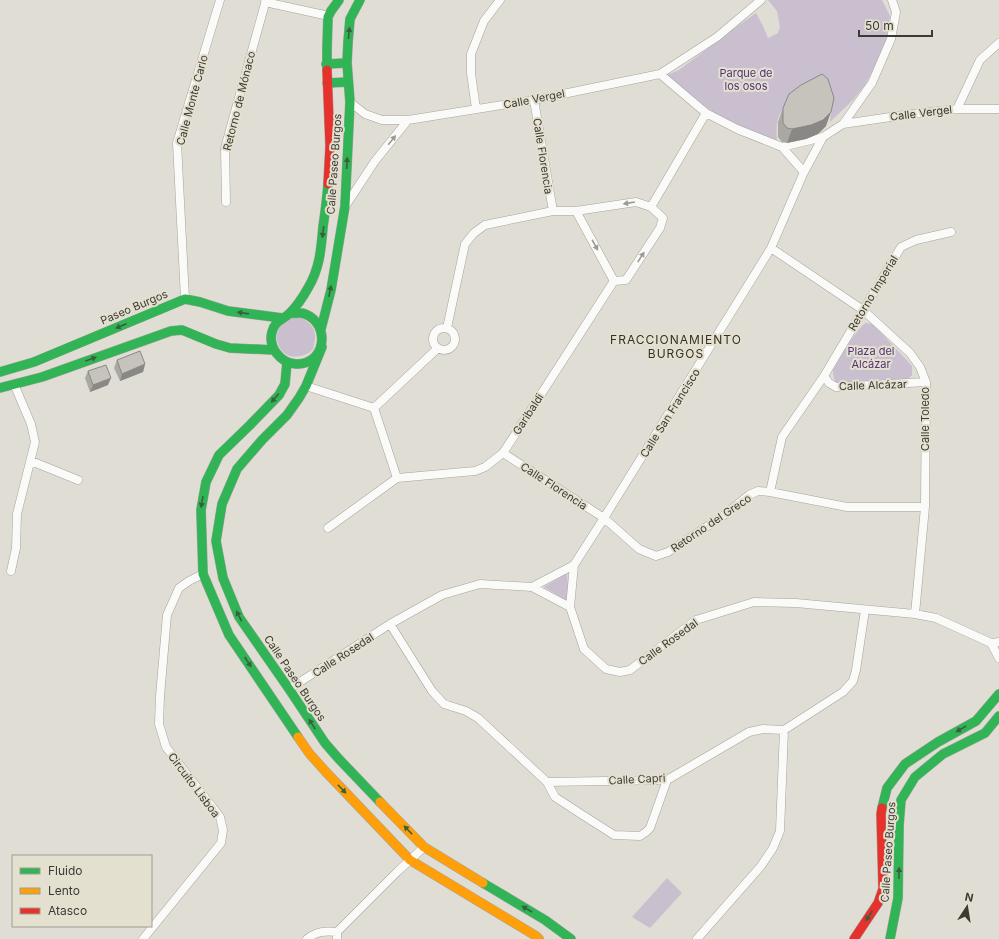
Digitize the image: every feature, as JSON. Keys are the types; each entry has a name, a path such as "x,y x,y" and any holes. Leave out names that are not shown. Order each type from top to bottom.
{"street":[{"name":"Calle Monte Carlo","path":"185,299 178,144 220,0"},
{"name":"Calle Paseo Burgos","path":"286,316 310,285 319,263 329,173 330,136 326,52 329,16 339,0"},
{"path":"476,109 471,54 484,22 500,0"},
{"path":"761,0 717,37 660,74 706,113 737,129 782,147 804,172"},
{"path":"782,147 822,137 844,124 872,83 891,39 896,12 892,0"},
{"name":"Retorno de Mónaco","path":"226,202 225,148 266,1 329,16"},
{"name":"Calle Paseo Burgos","path":"321,329 331,290 345,206 350,102 347,63 348,42 350,19 356,2"},
{"path":"957,109 980,60 999,43"},
{"path":"326,64 347,63"},
{"name":"Calle Vergel","path":"350,102 365,114 382,120 408,120 534,100 660,74"},
{"path":"327,83 348,82"},
{"name":"Calle Florencia","path":"534,100 553,211"},
{"name":"Calle Vergel","path":"844,124 957,109 999,109"},
{"path":"651,207 706,113"},
{"path":"345,206 375,161 408,120"},
{"name":"Calle San Francisco","path":"570,607 574,565 771,248 804,172 822,137"},
{"path":"447,328 465,244 474,233 485,225 553,211 576,211 636,202 651,207 663,218 660,228 626,280 614,281 576,211"},
{"name":"Retorno Imperial","path":"770,492 782,437 824,376 901,247 916,240 951,232"},
{"name":"Calle Toledo","path":"771,248 863,310 910,353 920,367 926,382 925,507 915,614"},
{"name":"Garibaldi","path":"397,478 475,471 485,467 503,453 614,281"},
{"name":"Paseo Burgos","path":"0,372 34,362 185,299 228,311 286,316"},
{"path":"304,314 314,319 321,329 323,338 322,347 316,356 308,362 297,364 287,362 279,357 274,350 271,341 272,332 276,324 286,316 304,314"},
{"path":"447,328 454,332 456,340 449,349 445,350 438,348 433,342 433,338 434,334 439,329 447,328"},
{"path":"0,388 42,377 177,330 182,330 230,348 274,350"},
{"name":"Calle Paseo Burgos","path":"322,347 306,386 287,415 262,440 237,469 222,504 216,541 223,578 239,617 325,743 338,758 424,847 540,930"},
{"path":"374,408 438,348"},
{"path":"64,350 70,367"},
{"path":"34,362 42,377"},
{"name":"Calle Paseo Burgos","path":"287,362 285,384 279,395 220,456 206,482 200,510 203,574 230,635 309,753 410,860 540,930 571,939"},
{"name":"Calle Alcázar","path":"824,376 829,383 836,387 926,382"},
{"path":"11,571 16,548 17,514 35,442 31,424 14,384"},
{"path":"306,386 374,408"},
{"path":"328,528 397,478 374,408"},
{"name":"Calle Florencia","path":"503,453 604,518"},
{"path":"31,461 78,480"},
{"name":"Retorno del Greco","path":"604,518 639,549 656,556 668,552 723,516 749,495 758,492 770,492 847,507 925,507"},
{"path":"532,586 574,565"},
{"name":"Circuito Lisboa","path":"143,939 221,843 223,830 220,817 166,747 159,724 167,615 179,588 203,574"},
{"name":"Calle Rosedal","path":"289,689 390,624 442,595 480,584 532,586 570,607 584,648 606,669 620,672 630,670 696,620 754,602 915,614 936,618 995,643 999,658"},
{"path":"697,939 761,866 774,848 780,831 784,730 843,692 853,681 865,610"},
{"path":"390,624 432,691 444,704 466,711 478,718 548,782 555,797 614,835 640,836 650,828 667,780"},
{"name":"Calle Paseo Burgos","path":"854,939 878,903 883,889 881,814 887,788 905,764 938,742 976,721 999,694"},
{"name":"Calle Paseo Burgos","path":"890,939 898,898 899,824 901,800 915,777 943,754 985,733 999,716"},
{"path":"976,721 985,733"},
{"name":"Calle Capri","path":"548,782 667,780 749,732 763,729 784,730"},
{"path":"309,753 319,751 325,743"},
{"path":"325,770 328,760 338,758"},
{"path":"307,939 312,935 324,931 337,936 392,876 424,847"}],"green space":[{"name":"Parque de los osos","path":"768,0 882,0 890,16 886,42 865,85 853,100 830,122 831,111 787,102 778,121 777,142 731,125 706,107 667,75 679,70 756,13 768,38 778,33 780,27 777,11"},
{"path":"299,316 313,328 315,340 313,349 309,353 296,357 290,356 283,352 277,342 277,335 284,320"},
{"name":"Plaza del Alcázar","path":"866,323 873,324 912,366 912,375 908,379 839,385 836,382 833,370 853,337"},
{"path":"567,573 569,602 544,587"},
{"path":"667,878 682,893 650,928 632,917"}],"building":[{"path":"822,74 828,79 834,98 831,112 823,120 811,125 792,129 787,128 783,123 783,108 789,94 801,85"},
{"path":"140,351 145,364 122,374 117,360"},
{"path":"106,365 111,378 93,385 88,371"}],"traffic: fast":[{"path":"327,70 328,17 339,0"},
{"path":"321,329 331,290 345,206 350,102 347,63 348,42 350,19 360,0"},
{"path":"326,64 347,63"},
{"path":"327,83 348,82"},
{"path":"290,313 303,313 313,319 319,326 322,343 314,358 306,363 296,364 285,361 276,353 271,338 275,325 290,313 302,298 315,273 321,251 328,184"},
{"path":"0,372 34,362 185,299 228,311 282,318"},
{"path":"0,388 42,377 171,331 182,330 230,348 274,350"},
{"path":"322,347 306,386 299,398 287,415 262,440 237,469 222,504 216,541 223,578 239,617 325,743 380,802"},
{"path":"287,362 285,384 279,395 219,455 206,482 201,510 203,574 229,635 298,737"},
{"path":"882,808 887,788 905,764 938,742 976,721 999,694"},
{"path":"890,939 898,898 899,825 901,800 915,777 943,754 985,733 999,716"},
{"path":"483,883 545,920 571,939"}],"traffic: slow":[{"path":"298,737 309,753 325,771 410,860 539,939"},
{"path":"380,802 424,847 483,883"}],"traffic: jam":[{"path":"327,70 330,146 328,184"},
{"path":"854,939 878,903 883,889 882,808"}],"district":[{"name":"FRACCIONAMIENTO BURGOS","path":"676,346"}]}
